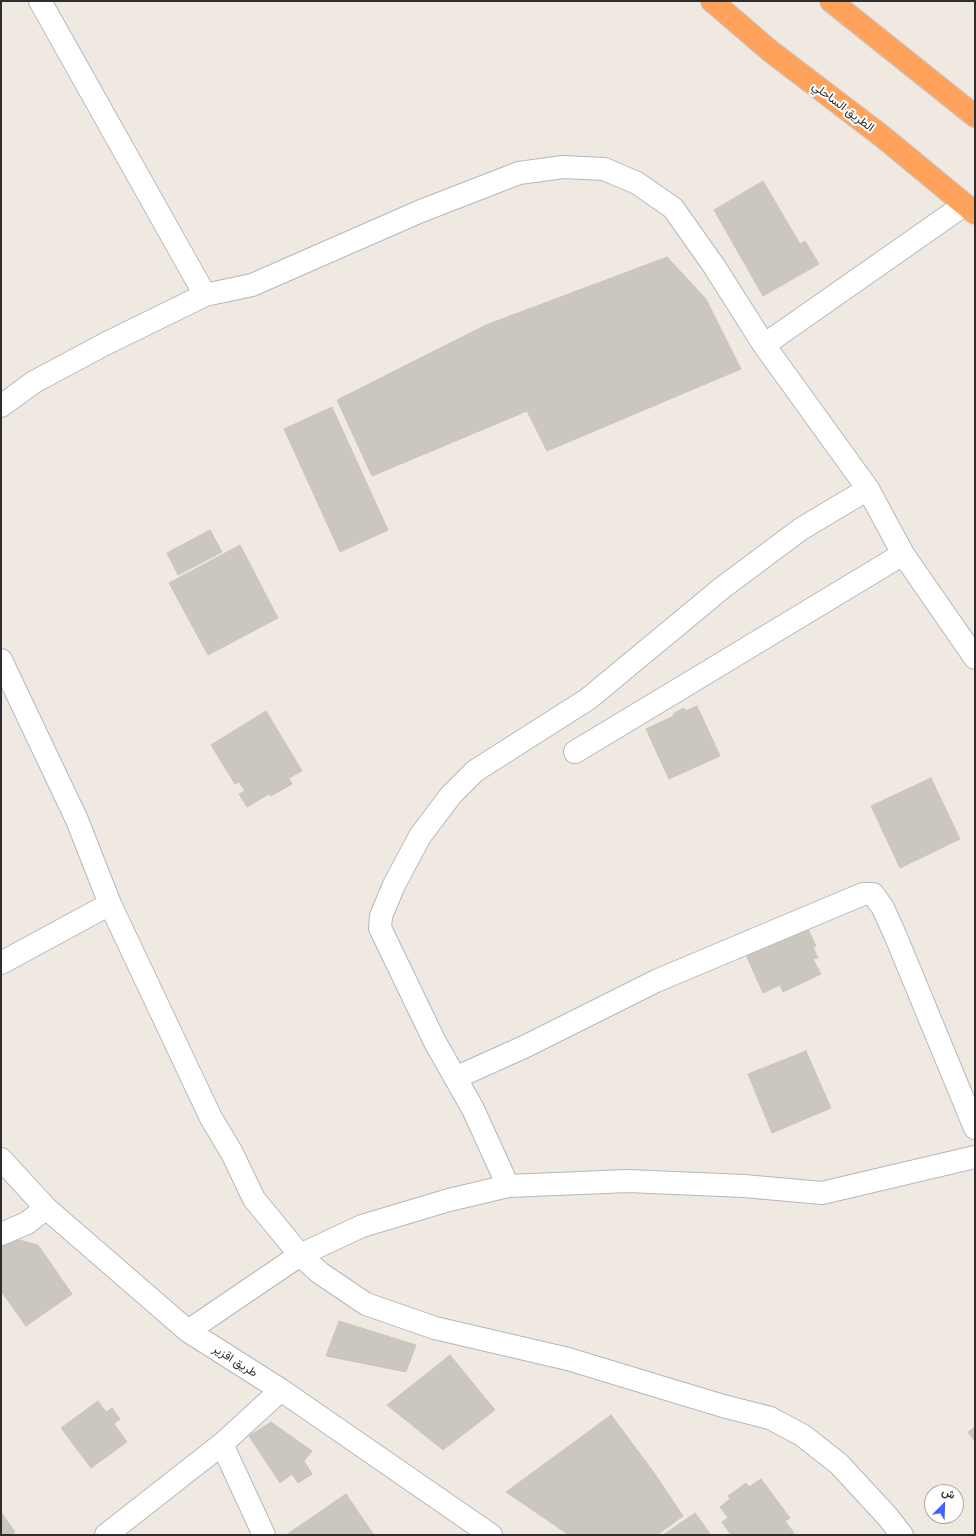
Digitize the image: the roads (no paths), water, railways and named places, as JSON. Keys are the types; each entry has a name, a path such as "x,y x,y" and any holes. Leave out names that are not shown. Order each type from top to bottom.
{"highway":[{"name":"الطريق الساحلي","path":"712,1 769,50 883,138 969,209"},
{"path":"831,1 975,116"}],"street":[{"path":"40,1 205,296"},
{"path":"1,406 40,378 105,344 205,296 252,285 421,211 519,172 563,167 604,169 637,183 673,208 714,266 764,345 868,490 903,554 975,658"},
{"path":"764,345 969,209"},
{"path":"508,1186 473,1109 435,1042 406,979 380,928 382,916 394,885 420,836 451,795 475,771 588,699 642,652 728,583 801,529 868,490"},
{"path":"575,752 903,554"},
{"path":"1,660 78,820 110,904 211,1118 232,1153 254,1199 300,1255 320,1273 366,1304 435,1328 568,1359 723,1406 770,1418 802,1435 839,1464 887,1516 902,1535"},
{"path":"456,1078 524,1047 656,982 863,894 873,894 883,908 896,937 975,1128"},
{"path":"1,963 110,904"},
{"path":"188,1331 300,1255 362,1226 449,1200 508,1186 628,1181 744,1186 822,1193 975,1157"},
{"name":"طريق اقزير","path":"1,1159 46,1208 188,1331 281,1390 491,1535"},
{"path":"1,1234 27,1223 46,1208"},
{"path":"106,1535 222,1444 281,1390"},
{"path":"222,1444 264,1535"}]}
